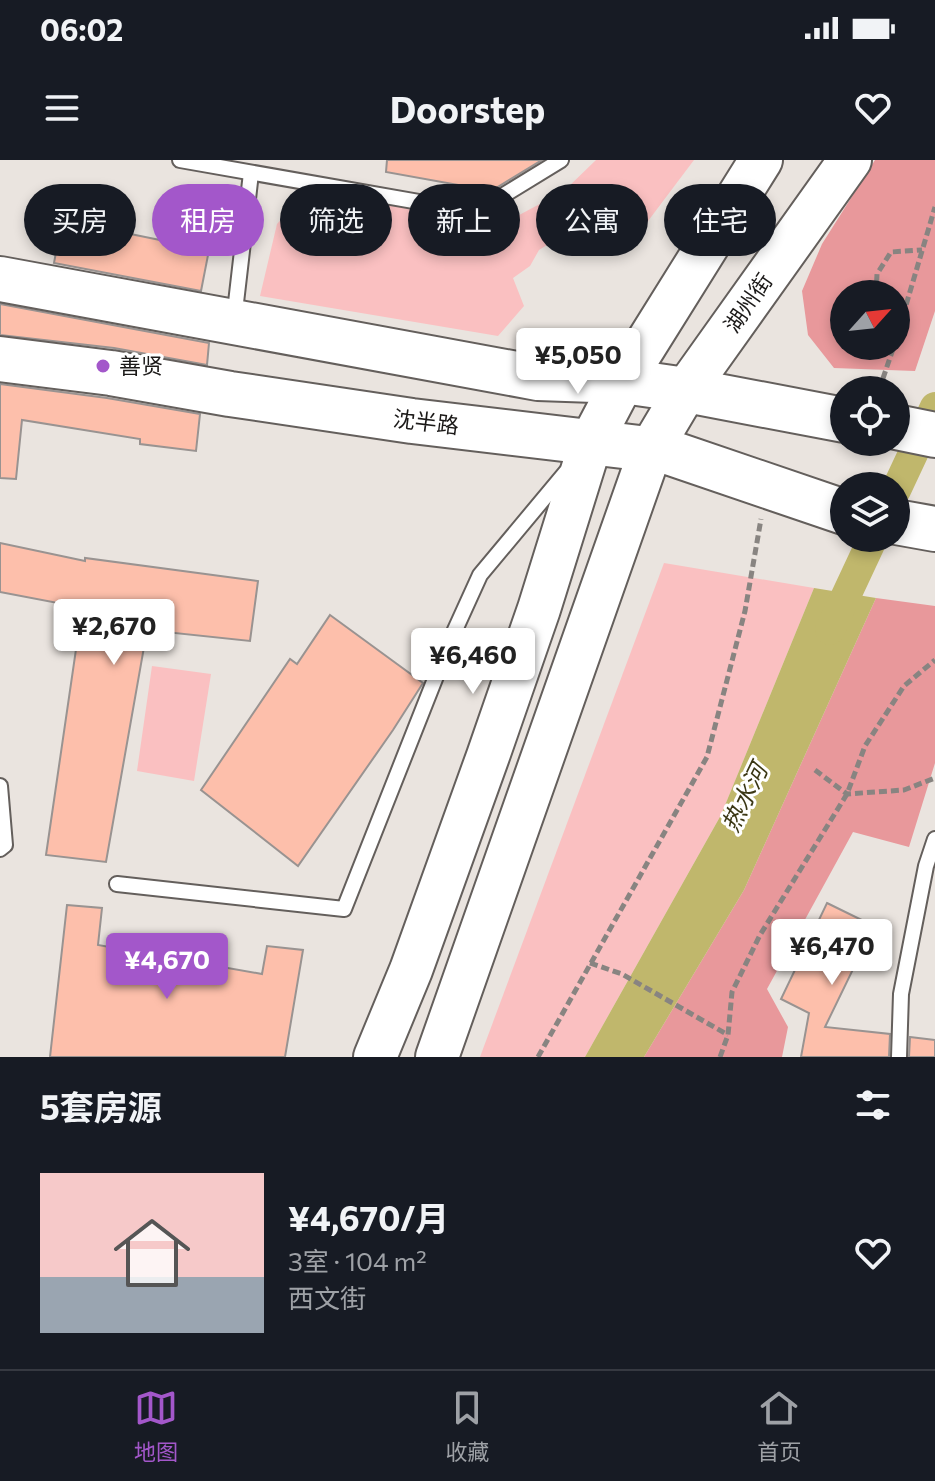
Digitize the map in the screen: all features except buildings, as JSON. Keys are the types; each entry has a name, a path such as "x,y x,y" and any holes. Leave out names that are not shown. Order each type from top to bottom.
{"main road":[{"path":"375,1057 411,970 539,609 591,442 623,381 761,160"},
{"name":"湖州街","path":"437,1057 651,449 686,390 850,160"},
{"path":"0,279 538,378 623,381 830,417"},
{"name":"沈半路","path":"0,359 111,373 412,421 665,451 830,508"},
{"path":"910,430 935,435"}],"lane":[{"path":"180,160 476,212 561,160"},
{"path":"234,323 251,173"},
{"path":"117,884 344,909 450,641 480,575 591,442"},
{"path":"0,786 5,845 0,849"},
{"path":"899,1057 901,994 926,866 935,839"}],"path":[{"path":"910,290 935,207"},
{"path":"877,280 877,274 891,252 922,250"},
{"path":"538,1057 707,757 745,611 767,487"},
{"path":"720,1057 728,1035 732,992 760,935 847,794 865,746 904,686 935,660"},
{"path":"815,770 847,794 904,790 935,778"},
{"path":"590,963 622,974 728,1035"}],"shaded area":[{"path":"596,160 694,160 676,184 664,184 664,200 648,221 648,184 571,184"},
{"path":"875,160 935,160 935,311 915,371 834,368 808,335 802,291 822,244"},
{"path":"392,204 408,208 408,256 520,256 520,215 536,206 536,255 530,266 513,278 524,306 498,336 260,296 280,221 280,256 392,256"},
{"path":"664,563 814,588 721,815 585,1057 480,1057"},
{"path":"876,598 935,606 935,763 909,847 853,832 767,989 788,1027 782,1057 644,1057 744,890"},
{"path":"152,666 211,674 194,781 137,771"}],"water":[{"path":"814,588 876,598 744,890 644,1057 585,1057 721,815"}],"waterway":[{"name":"热水河","path":"904,472 935,407"},
{"name":"热水河","path":"830,630 866,552"}],"place":[{"name":"善贤","path":"103,366"}]}
